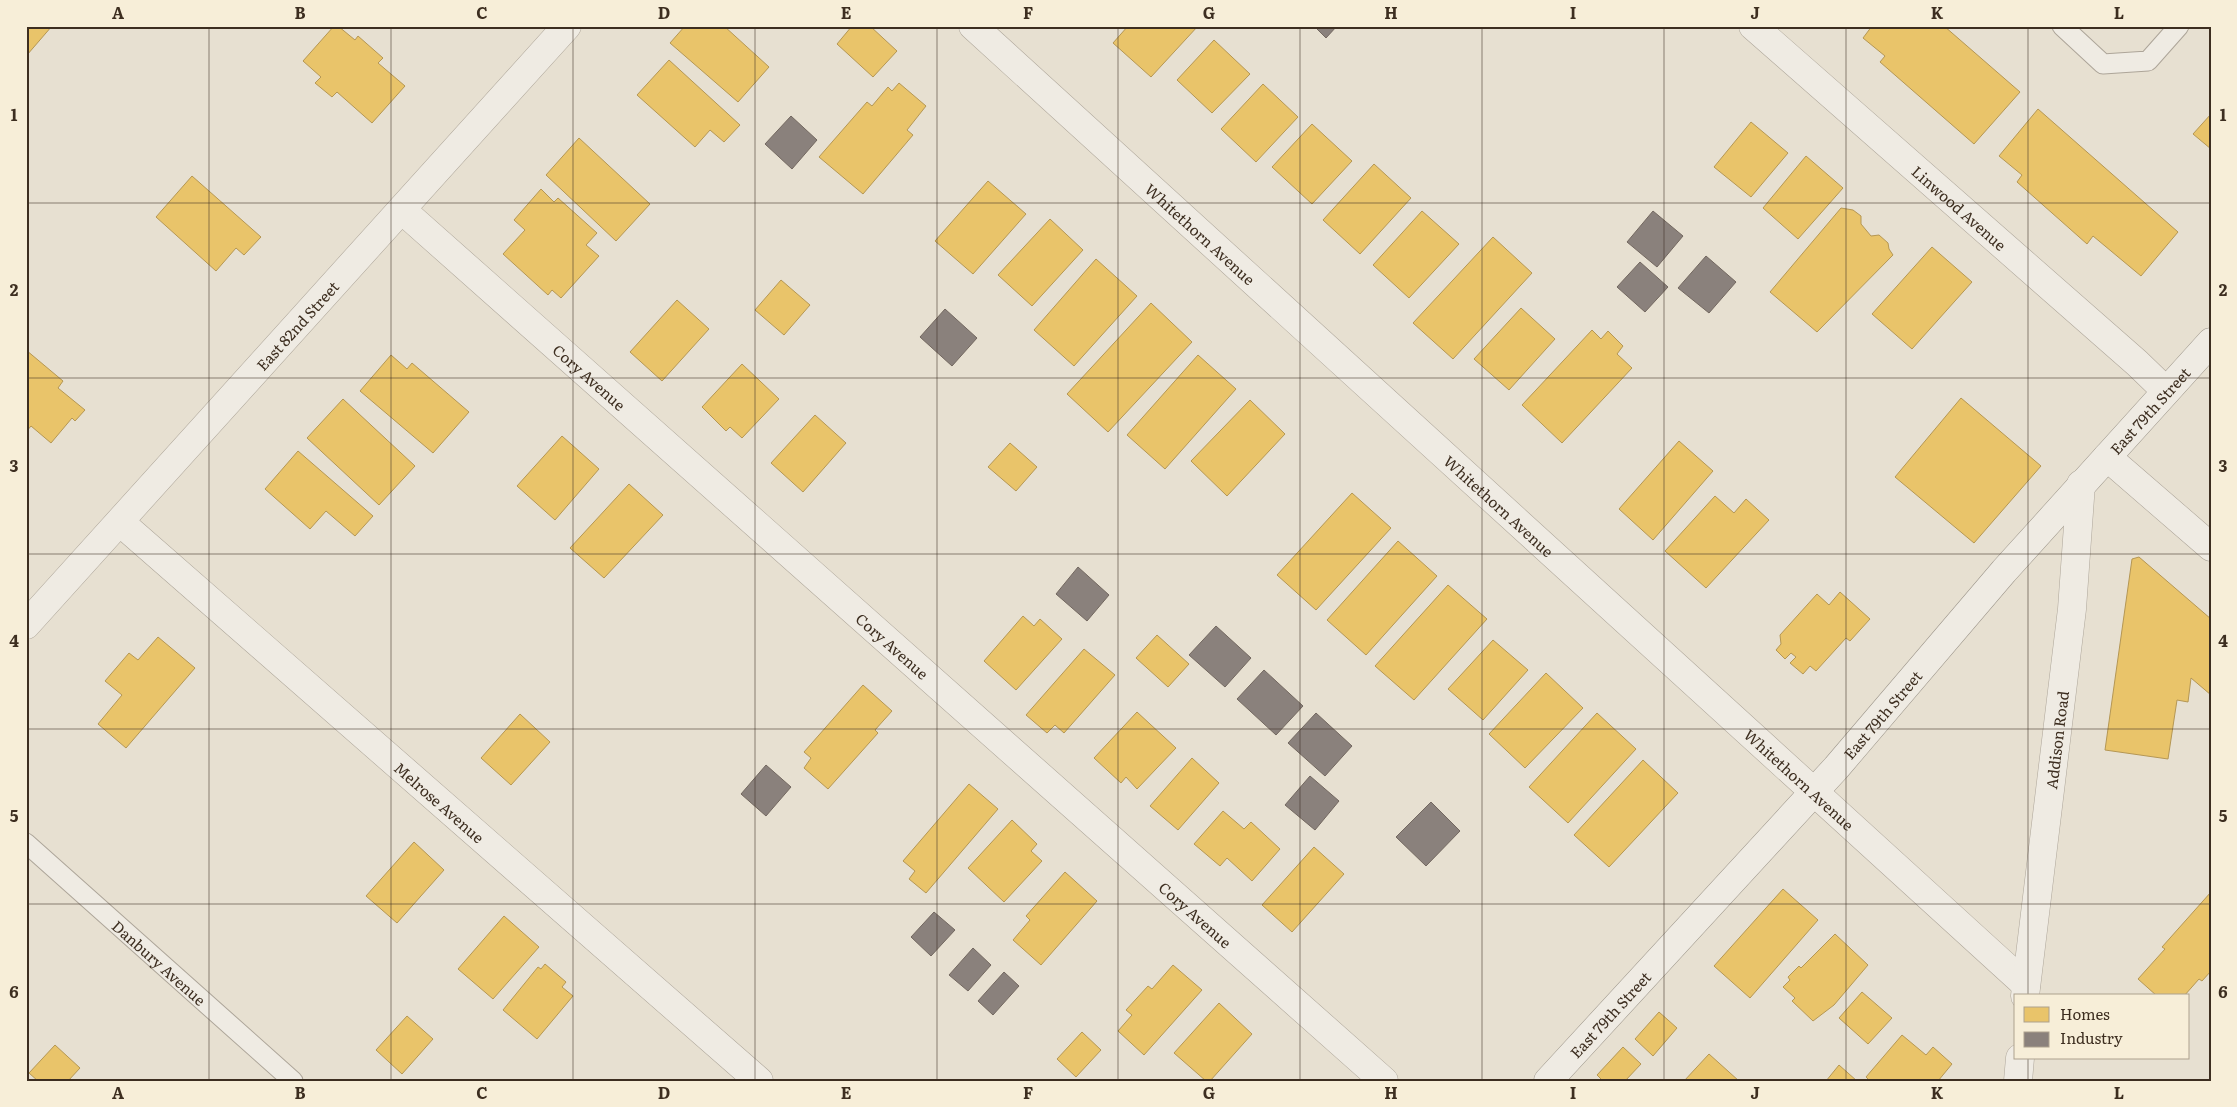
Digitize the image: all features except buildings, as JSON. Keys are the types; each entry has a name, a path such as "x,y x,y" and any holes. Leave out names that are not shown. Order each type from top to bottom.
{"street":[{"name":"East 82nd Street","path":"26,625 568,26"},
{"name":"Whitethorn Avenue","path":"973,26 2026,990"},
{"name":"Linwood Avenue","path":"1753,26 2137,363 2166,391"},
{"name":"Cory Avenue","path":"402,210 1384,1081"},
{"name":"East 79th Street","path":"1548,1081 1813,793 2004,571 2211,342"},
{"path":"2107,456 2211,547"},
{"name":"Addison Road","path":"2026,990 2072,609 2081,484"},
{"name":"Melrose Avenue","path":"120,522 759,1081"},
{"path":"2018,1081 2020,1060"}],"lane":[{"path":"2062,26 2103,64 2148,61 2179,26"},
{"name":"Danbury Avenue","path":"26,843 293,1081"}]}
